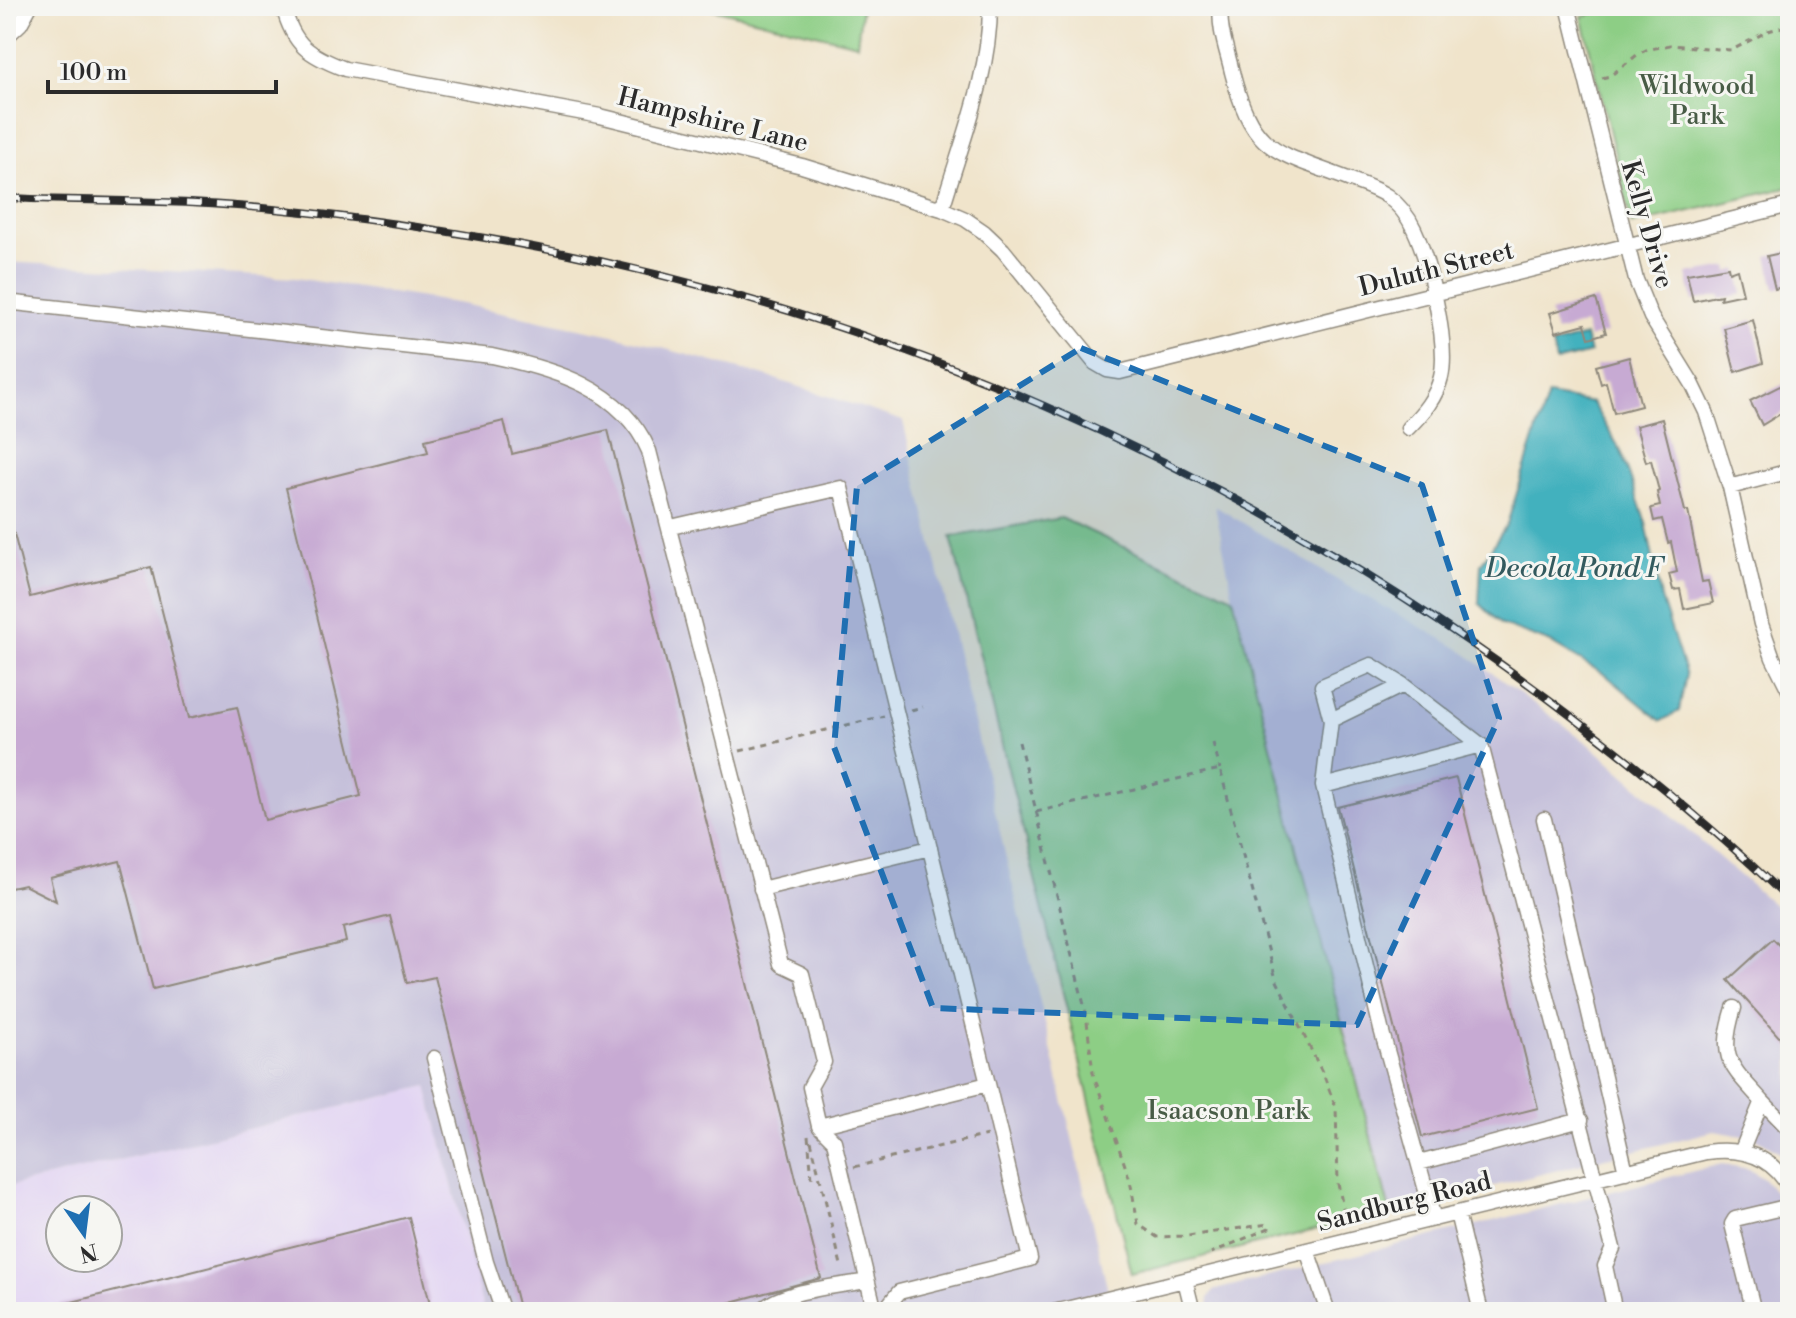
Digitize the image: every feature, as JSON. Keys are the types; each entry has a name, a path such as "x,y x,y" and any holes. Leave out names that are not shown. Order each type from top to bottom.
{"street":[{"path":"6,37 20,24 30,6"},
{"name":"Hampshire Lane","path":"283,6 292,34 303,49 318,59 345,69 600,116 802,166 965,219 1003,250 1095,363"},
{"path":"942,209 983,71 989,44 990,6"},
{"path":"1221,6 1220,24 1240,103 1256,133 1270,147 1387,197 1402,210 1413,226 1433,294 1443,348 1441,378 1428,407 1408,428"},
{"name":"Kelly Drive","path":"1568,6 1636,280 1651,317 1692,383 1706,412 1730,487 1761,624 1790,692"},
{"name":"Duluth Street","path":"1095,363 1107,370 1120,372 1790,205"},
{"path":"6,302 492,356 549,369 600,394 616,405 636,428 649,451 671,527 781,964 802,974 824,1062 810,1087 819,1126 834,1141 875,1312"},
{"path":"1730,487 1790,471"},
{"path":"671,527 841,488 1030,1259 899,1292 883,1312"},
{"path":"1434,1219 1381,1029 1323,786 1331,720 1322,686 1371,665 1403,685 1481,745 1613,1248 1605,1266 1615,1312"},
{"path":"1331,720 1403,685"},
{"path":"1323,786 1481,745"},
{"path":"1544,819 1626,1172"},
{"path":"761,889 930,848"},
{"path":"1734,1008 1729,1025 1728,1059 1731,1066 1790,1130"},
{"path":"434,1058 486,1262 503,1312"},
{"path":"819,1126 988,1084"},
{"path":"1742,1150 1762,1101"},
{"path":"1419,1163 1581,1120"},
{"name":"Sandburg Road","path":"1054,1312 1706,1152 1742,1150 1764,1160 1779,1172 1789,1186"},
{"path":"1754,1312 1732,1224 1735,1219 1790,1206"},
{"path":"1457,1213 1481,1312"},
{"path":"1307,1250 1328,1312"},
{"path":"1185,1280 1193,1312"},
{"path":"761,1312 778,1298 867,1281"}],"path":[{"path":"1602,78 1610,76 1646,50 1670,45 1732,50 1768,31 1790,25"},
{"path":"727,754 923,707"},
{"path":"1019,742 1086,1013 1093,1073 1130,1180 1138,1224 1157,1237 1188,1236 1268,1224 1269,1228 1211,1253"},
{"path":"1213,743 1276,979 1324,1076 1336,1108 1338,1184 1350,1239"},
{"path":"1036,812 1220,769"},
{"path":"841,1170 991,1134"},
{"path":"812,1178 807,1137 810,1136 844,1277"}],"highlighted area":[{"path":"1081,348 1422,485 1499,718 1357,1025 933,1008 834,747 857,486"}],"shaded area":[{"path":"6,262 296,278 462,304 618,336 769,377 903,421 1108,1290 1018,1312 484,1312 427,1086 6,1187"},
{"path":"1215,506 1347,586 1458,648 1589,744 1790,919 1790,1163 1783,1154 1756,1138 1714,1131 1390,1212 1233,597"},
{"path":"427,1086 484,1312 6,1312 6,1187"},
{"path":"1722,1164 1749,1169 1765,1180 1778,1196 1790,1244 1790,1312 1208,1312 1209,1297 1215,1290"}],"green space":[{"path":"700,6 862,6 857,44"},
{"name":"Wildwood Park","path":"1623,6 1790,6 1790,187 1632,225 1582,16"},
{"name":"Isaacson Park","path":"1061,518 1233,597 1390,1212 1132,1274 951,537"}],"water":[{"path":"1585,336 1590,353 1556,362 1552,345"},
{"name":"Decola Pond F","path":"1548,395 1592,403 1621,451 1646,523 1661,598 1686,675 1679,711 1661,721 1607,676 1551,643 1502,625 1479,603 1481,564 1507,524"}],"building":[{"path":"1790,251 1790,278 1785,279 1787,286 1775,289 1767,256"},
{"path":"1728,267 1729,272 1737,269 1743,294 1693,301 1687,274"},
{"path":"1596,299 1606,333 1589,338 1585,324 1556,332 1550,313"},
{"path":"1753,320 1763,363 1735,372 1724,328"},
{"path":"1629,357 1641,406 1614,413 1606,382 1601,384 1596,366"},
{"path":"1790,381 1790,408 1762,425 1750,401"},
{"path":"1662,419 1685,511 1688,511 1702,582 1708,581 1713,603 1684,609 1680,589 1673,590 1669,574 1677,572 1671,542 1668,543 1662,519 1654,521 1651,508 1660,506 1659,491 1651,460 1646,462 1636,426"},
{"path":"504,421 512,454 608,430 821,1278 694,1312 520,1312 435,977 407,983 390,916 343,928 346,942 153,989 120,861 50,878 56,901 24,885 6,889 6,518 10,518 30,597 151,567 189,718 237,707 265,820 361,796 286,488 428,452 425,440"},
{"path":"1456,778 1538,1108 1422,1137 1338,807"},
{"path":"1773,939 1790,957 1790,1049 1728,980"},
{"path":"409,1217 432,1312 48,1312 48,1308"}],"railway":[{"path":"6,198 251,207 449,232 603,262 754,301 901,349 1045,406 1185,472 1321,547 1452,630 1579,722 1687,808 1790,901"}]}
